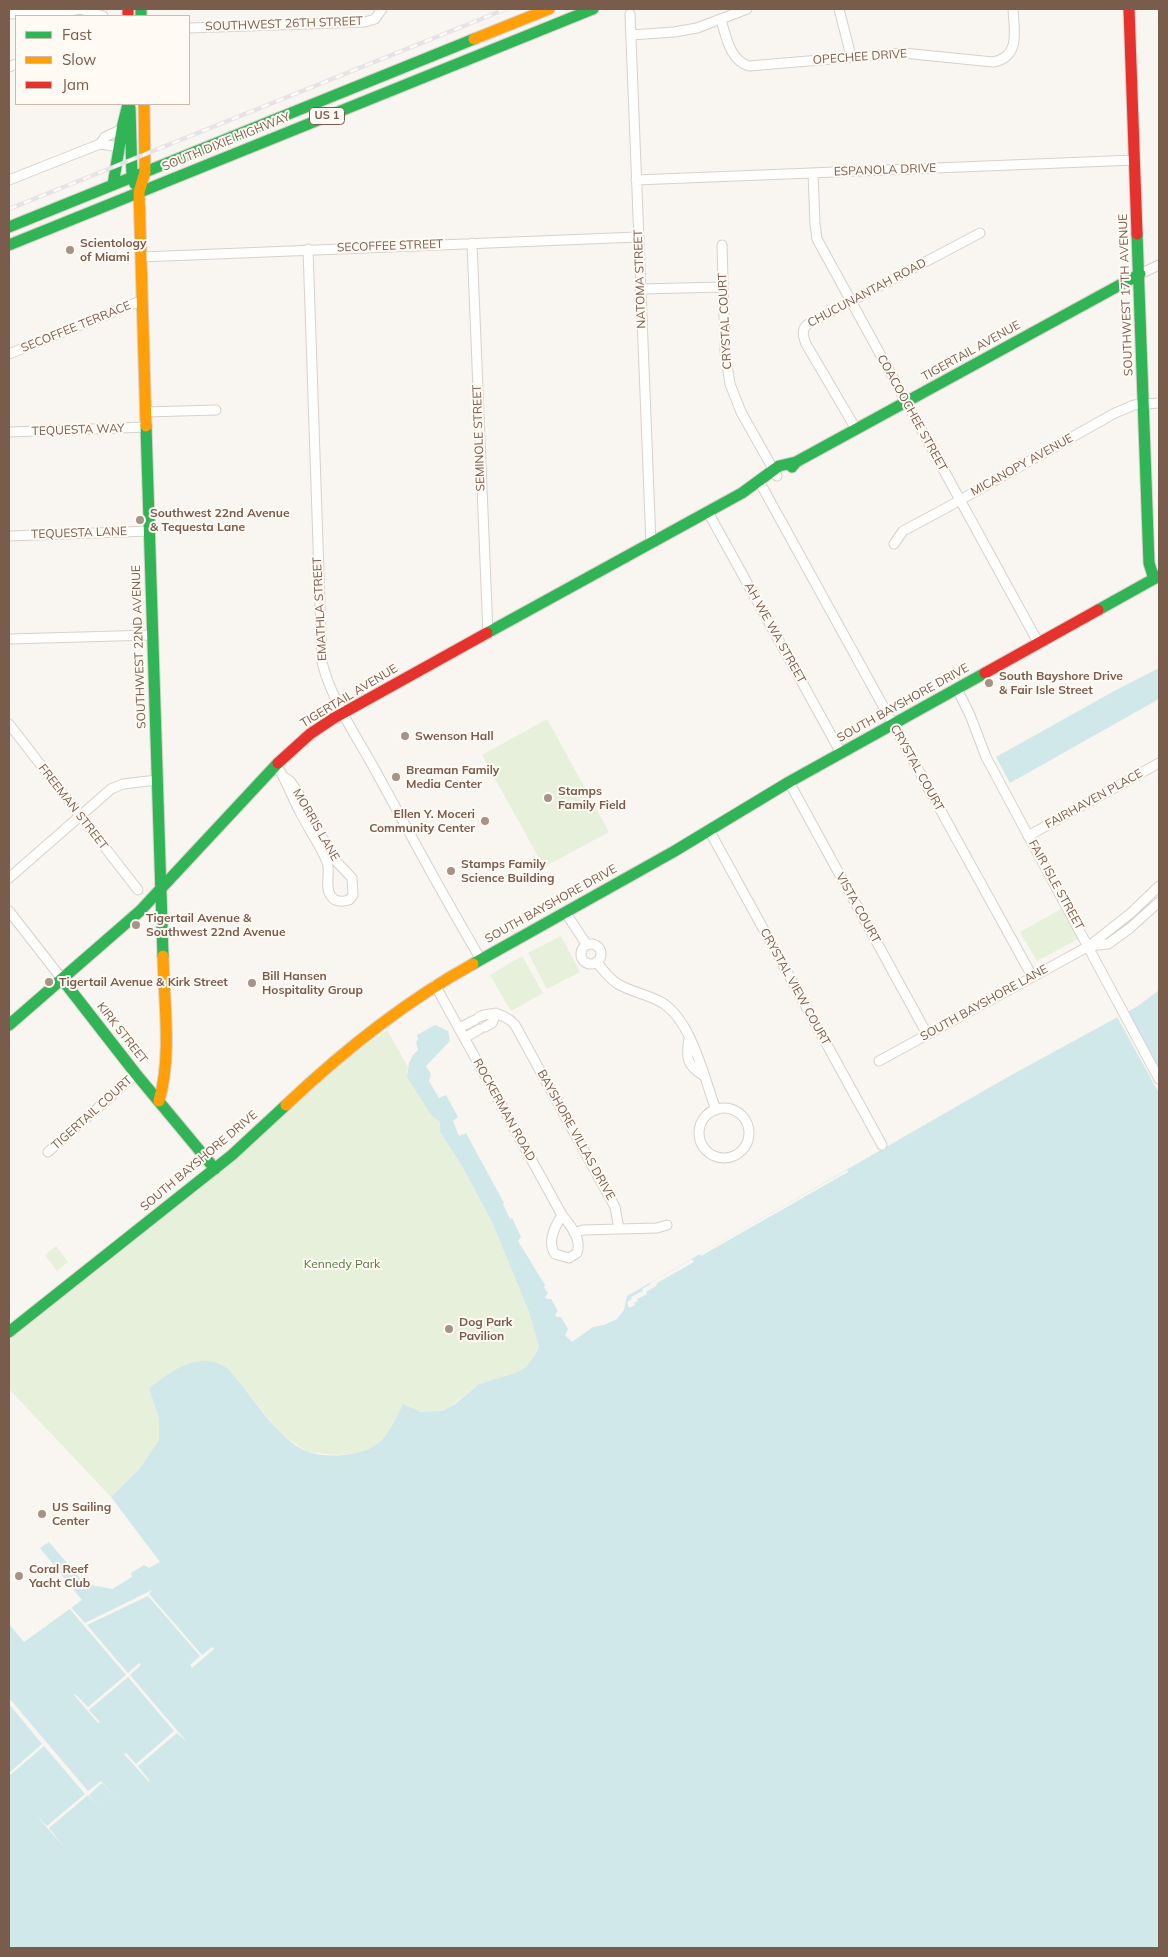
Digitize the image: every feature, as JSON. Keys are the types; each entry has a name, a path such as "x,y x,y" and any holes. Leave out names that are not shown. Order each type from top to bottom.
{"main road":[{"name":"SOUTH DIXIE HIGHWAY","path":"9,227 549,9"},
{"name":"SOUTH DIXIE HIGHWAY","path":"9,245 593,9"},
{"name":"SOUTHWEST 17TH AVENUE","path":"1129,9 1149,563 1156,578"},
{"path":"113,185 117,173 123,116 128,105"},
{"name":"SOUTHWEST 22ND AVENUE","path":"129,105 132,177 139,192"},
{"name":"SOUTHWEST 22ND AVENUE","path":"144,105 146,172 139,192 166,1070 159,1101"},
{"name":"TIGERTAIL AVENUE","path":"9,1025 161,891 276,765 305,738 344,713 760,484 775,473 783,464 796,462 1140,274"},
{"name":"SOUTH BAYSHORE DRIVE","path":"9,1332 215,1169 334,1061 380,1024 435,985 709,830 789,782 1156,578"},
{"path":"160,857 171,864 182,866"},
{"path":"140,911 153,914 162,920"},
{"name":"KIRK STREET","path":"62,979 136,1074 215,1169"}],"street":[{"path":"9,14 73,14 84,9 100,15"},
{"path":"631,35 685,31 721,20 747,9"},
{"path":"839,9 851,56"},
{"name":"OPECHEE DRIVE","path":"721,20 733,53 741,63 749,66 851,56 910,53 983,62 1003,60 1009,55 1013,45 1013,9"},
{"name":"SOUTHWEST 26TH STREET","path":"190,28 365,22 375,19 380,12"},
{"name":"NATOMA STREET","path":"630,14 651,544"},
{"path":"100,144 105,137 122,129"},
{"path":"9,180 100,144 120,147"},
{"name":"ESPANOLA DRIVE","path":"636,180 1134,160"},
{"name":"COACOOCHEE STREET","path":"813,173 814,217 817,239 1039,644"},
{"name":"CHUCUNANTAH ROAD","path":"856,429 806,344 803,333 804,328 808,324 980,233"},
{"name":"SECOFFEE STREET","path":"142,256 638,237"},
{"name":"SEMINOLE STREET","path":"472,243 488,634"},
{"name":"CRYSTAL COURT","path":"722,245 725,352 730,384 741,412 775,473"},
{"name":"EMATHLA STREET","path":"308,249 320,651 325,674 344,713 441,892 480,958"},
{"name":"TIGERTAIL AVENUE","path":"1140,274 1159,265"},
{"path":"640,289 723,286"},
{"name":"SECOFFEE TERRACE","path":"9,354 142,300"},
{"name":"MICANOPY AVENUE","path":"894,544 903,531 1120,411 1134,405 1159,403"},
{"path":"146,412 216,410"},
{"name":"TEQUESTA WAY","path":"9,432 147,427"},
{"name":"CRYSTAL COURT","path":"760,484 1032,976"},
{"name":"AH WE WA STREET","path":"708,512 841,753"},
{"name":"TEQUESTA LANE","path":"9,536 150,531"},
{"path":"9,639 152,635"},
{"name":"FAIR ISLE STREET","path":"957,689 972,719 983,751 1159,1079"},
{"name":"FREEMAN STREET","path":"9,726 138,890"},
{"name":"FAIRHAVEN PLACE","path":"1028,836 1159,763"},
{"name":"MORRIS LANE","path":"276,765 328,864 328,889 331,896 341,902 349,900 353,895 352,878 334,859 297,791 290,781 284,778"},
{"path":"9,878 115,786 157,780"},
{"name":"VISTA COURT","path":"789,782 927,1034"},
{"name":"CRYSTAL VIEW COURT","path":"709,830 882,1144"},
{"name":"SOUTH BAYSHORE LANE","path":"879,1061 1089,946 1131,913 1159,886"},
{"name":"SOUTH BAYSHORE LANE","path":"1089,946 1108,944 1130,928 1159,902"},
{"name":"KIRK STREET","path":"9,911 62,979"},
{"path":"565,912 586,945"},
{"path":"586,945 594,945 599,948 600,957 596,962 588,963 583,960 582,952 586,945"},
{"path":"596,962 616,983 666,1005 679,1020 694,1044 716,1110"},
{"name":"ROCKERMAN ROAD","path":"435,985 562,1215 574,1233"},
{"path":"459,1028 477,1018 496,1013 492,1023 464,1038"},
{"name":"BAYSHORE VILLAS DRIVE","path":"496,1013 512,1022 532,1055 616,1207 619,1229"},
{"name":"TIGERTAIL COURT","path":"48,1152 136,1074"},
{"path":"716,1110 735,1111 743,1117 748,1126 749,1136 746,1145 740,1152 731,1157 722,1158 713,1155 705,1150 701,1142 699,1132 701,1124 707,1115 716,1110"},
{"path":"562,1215 552,1242 552,1250 555,1254 569,1258 577,1254 579,1244 574,1233 583,1230 657,1228 667,1225"}],"green space":[{"name":"Stamps Family Field","path":"547,719 609,832 544,867 482,755"},
{"path":"1063,908 1080,938 1037,961 1020,932"},
{"path":"561,936 580,972 547,989 528,953"},
{"path":"522,956 543,993 511,1011 490,975"},
{"name":"Kennedy Park","path":"387,1030 408,1067 407,1073 440,1122 440,1132 462,1166 492,1222 529,1312 538,1339 539,1345 535,1355 526,1367 515,1373 479,1384 448,1408 427,1413 416,1410 395,1420 389,1432 373,1447 357,1453 336,1455 308,1452 281,1434 231,1372 220,1363 149,1389 159,1418 159,1440 140,1468 111,1497 9,1389 9,1340 280,1118 351,1054"},
{"path":"56,1246 68,1262 57,1271 45,1255"}],"water":[{"path":"1159,668 1159,699 1010,783 996,757"},
{"path":"1159,990 1159,1948 9,1948 9,1647 11,1645 9,1643 9,1624 24,1642 82,1600 40,1548 49,1542 85,1584 112,1589 132,1577 131,1573 144,1565 149,1568 160,1562 111,1497 140,1468 159,1440 159,1418 149,1389 180,1367 208,1361 221,1364 233,1374 280,1432 299,1448 313,1453 343,1455 366,1450 382,1440 388,1433 403,1404 421,1412 442,1411 455,1404 479,1384 515,1373 526,1367 535,1355 539,1346 529,1312 492,1222 462,1166 440,1132 440,1122 432,1116 407,1077 409,1063 418,1050 417,1035 435,1025 448,1031 450,1041 426,1066 431,1074 429,1081 439,1098 446,1095 458,1117 453,1121 459,1136 466,1133 504,1203 510,1219 512,1218 521,1237 518,1241 545,1285 544,1287 548,1293 545,1297 551,1299 558,1311 555,1315 561,1317 568,1329 565,1335 572,1342 593,1327 604,1325 617,1319 624,1310 627,1296 1006,1078 1138,1006"}],"pier":[{"path":"1127,1009 1159,1068 1159,1093 1116,1015"},
{"path":"847,1170 848,1172 701,1256 700,1254"},
{"path":"692,1259 694,1262 657,1283 656,1286 646,1292 647,1294 637,1299 638,1301 634,1303 635,1305 629,1308 627,1302 632,1299 631,1297 643,1291 642,1289 650,1283"},
{"path":"152,1590 149,1594 202,1655 212,1647 214,1649 192,1668 190,1665 200,1656 148,1596 87,1625 128,1673 139,1663 141,1665 130,1675 187,1742 177,1733 138,1766 149,1782 124,1754 126,1753 136,1764 174,1731 128,1677 89,1710 100,1722 98,1723 74,1695 88,1707 126,1675 68,1607 70,1606 85,1623"},
{"path":"9,1698 88,1791 101,1781 117,1799 102,1783 89,1795 98,1805 88,1795 49,1828 64,1847 36,1815 47,1826 85,1794 44,1746 9,1776 9,1773 42,1744 9,1704"}],"railway":[{"path":"9,209 506,9"}],"traffic: fast":[{"path":"141,9 141,15"},
{"path":"9,245 593,9"},
{"path":"9,227 474,39"},
{"path":"113,185 128,105"},
{"path":"130,108 132,177 135,184"},
{"path":"1137,234 1149,563 1154,579"},
{"path":"792,467 796,462 1140,274"},
{"path":"146,426 163,956"},
{"path":"487,633 742,493 779,466 796,462"},
{"path":"1098,610 1159,576"},
{"path":"473,964 673,852 789,782 985,673"},
{"path":"9,1025 140,911 278,763"},
{"path":"62,979 136,1074 215,1169"},
{"path":"9,1332 232,1155 286,1105"}],"traffic: slow":[{"path":"474,39 549,9"},
{"path":"144,105 145,172 139,192 146,426"},
{"path":"159,1101 163,1084 166,1048 163,956"},
{"path":"286,1105 375,1028 423,994 473,964"}],"traffic: jam":[{"path":"128,9 128,15"},
{"path":"1129,9 1137,234"},
{"path":"985,673 1098,610"},
{"path":"278,763 310,734 334,718 487,633"}],"place":[{"name":"Scientology of Miami","path":"70,250"},
{"name":"Southwest 22nd Avenue & Tequesta Lane","path":"140,520"},
{"name":"South Bayshore Drive & Fair Isle Street","path":"989,683"},
{"name":"Swenson Hall","path":"405,736"},
{"name":"Breaman Family Media Center","path":"396,777"},
{"name":"Stamps Family Field","path":"548,798"},
{"name":"Ellen Y. Moceri Community Center","path":"485,821"},
{"name":"Stamps Family Science Building","path":"451,871"},
{"name":"Tigertail Avenue & Southwest 22nd Avenue","path":"136,925"},
{"name":"Tigertail Avenue & Kirk Street","path":"49,982"},
{"name":"Bill Hansen Hospitality Group","path":"252,983"},
{"name":"Dog Park Pavilion","path":"449,1329"},
{"name":"US Sailing Center","path":"42,1514"},
{"name":"Coral Reef Yacht Club","path":"19,1576"}]}
